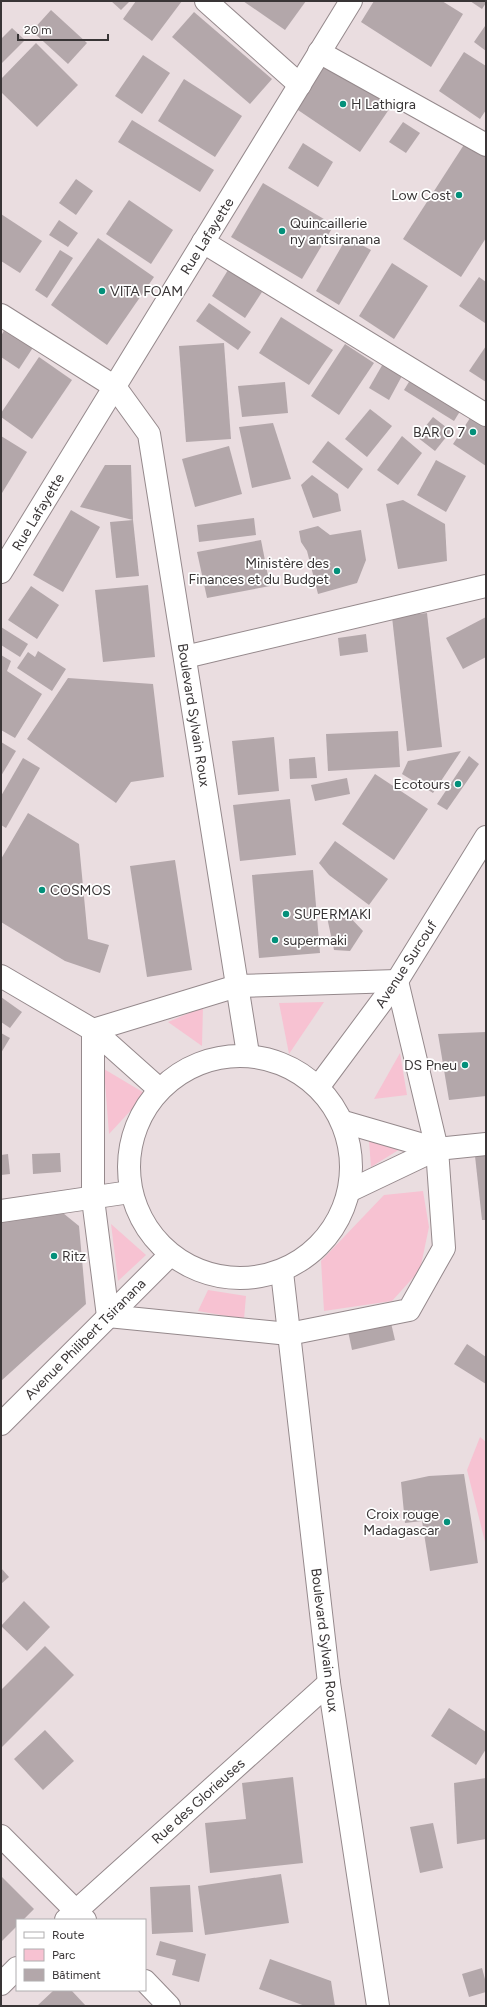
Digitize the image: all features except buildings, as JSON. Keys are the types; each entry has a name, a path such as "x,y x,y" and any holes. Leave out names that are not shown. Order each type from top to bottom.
{"street":[{"path":"206,1 300,85"},
{"name":"Rue Lafayette","path":"1,572 350,1"},
{"path":"319,52 486,145"},
{"path":"203,242 486,415"},
{"path":"1,315 114,387"},
{"name":"Boulevard Sylvain Roux","path":"114,387 149,434 248,1054"},
{"path":"184,657 486,586"},
{"name":"Avenue Surcouf","path":"319,1086 397,981 486,837"},
{"path":"1,976 93,1030 158,1088"},
{"path":"397,981 437,1149 444,1248 409,1310 289,1334 108,1316 92,1199 93,1030 237,986 397,981"},
{"path":"248,1054 286,1064 319,1086 344,1122 351,1190 338,1225 314,1254 282,1272 243,1280 204,1274 170,1255 144,1227 130,1192 131,1137 158,1088 199,1062 248,1054"},
{"path":"344,1122 437,1149"},
{"path":"351,1190 437,1149 486,1144"},
{"path":"1,1211 92,1199 130,1192"},
{"name":"Avenue Philibert Tsiranana","path":"1,1424 170,1255"},
{"name":"Boulevard Sylvain Roux","path":"282,1272 330,1683 378,2006"},
{"name":"Rue des Glorieuses","path":"76,1917 330,1683"},
{"path":"1,1836 76,1917"},
{"path":"1,1984 16,1969"},
{"path":"146,1983 169,2006"}],"green space":[{"path":"324,1002 289,1054 279,1003"},
{"path":"203,1007 202,1046 168,1022"},
{"path":"400,1053 407,1095 374,1099"},
{"path":"104,1069 146,1094 109,1134"},
{"path":"369,1141 405,1146 371,1167"},
{"path":"423,1191 429,1227 420,1270 392,1301 324,1311 321,1261 384,1195"},
{"path":"111,1224 146,1255 118,1281"},
{"path":"208,1290 246,1296 244,1319 198,1311"},
{"path":"480,1437 486,1442 486,1546 467,1470"}],"place":[{"name":"H Lathigra","path":"343,104"},
{"name":"Low Cost","path":"459,195"},
{"name":"Quincaillerie ny antsiranana","path":"282,231"},
{"name":"VITA FOAM","path":"102,291"},
{"name":"BAR O 7","path":"473,432"},
{"name":"Ministère des Finances et du Budget","path":"337,571"},
{"name":"Ecotours","path":"458,784"},
{"name":"COSMOS","path":"42,890"},
{"name":"SUPERMAKI","path":"286,914"},
{"name":"supermaki","path":"275,940"},
{"name":"DS Pneu","path":"465,1065"},
{"name":"Ritz","path":"54,1256"},
{"name":"Croix rouge Madagascar","path":"447,1522"}]}
